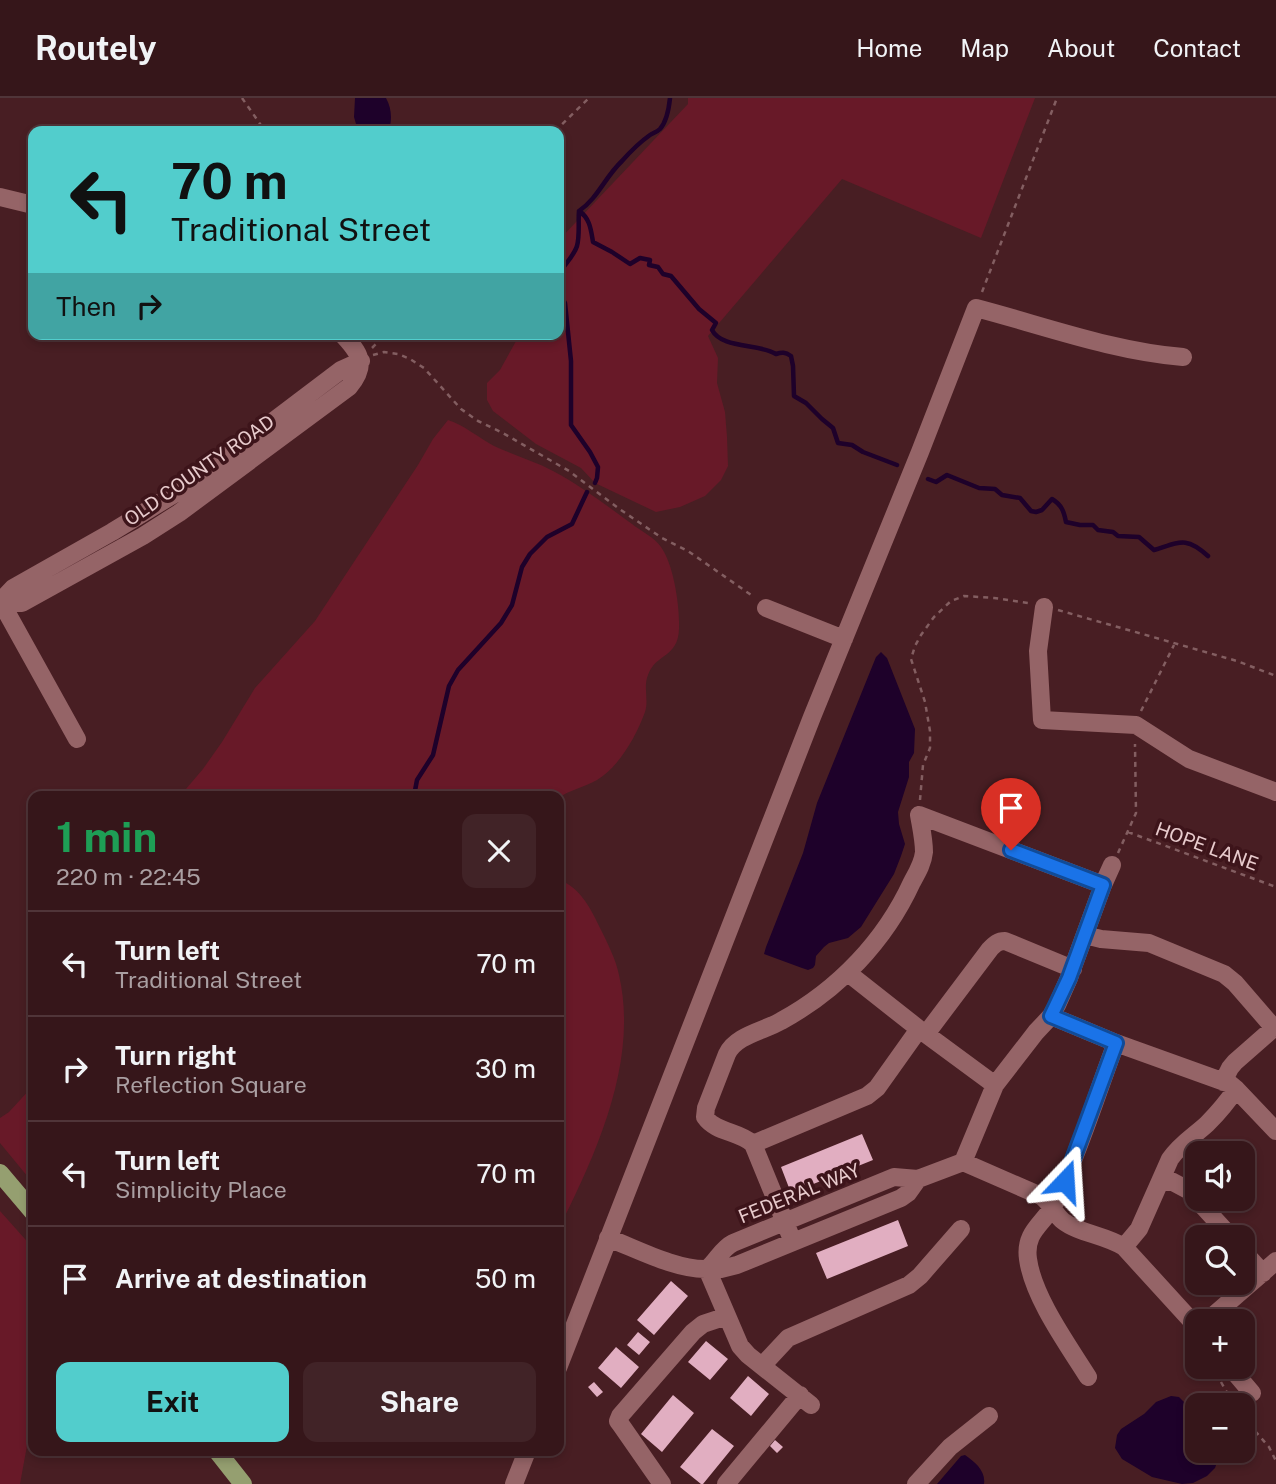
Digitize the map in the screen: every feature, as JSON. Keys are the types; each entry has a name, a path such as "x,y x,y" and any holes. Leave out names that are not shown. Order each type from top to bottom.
{"main road":[{"path":"0,1173 28,1206"},
{"path":"221,1456 243,1484"}],"street":[{"path":"0,197 28,204"},
{"path":"564,1352 812,717 976,309 1105,344 1153,355 1183,357"},
{"path":"347,340 360,357"},
{"path":"360,340 360,357"},
{"name":"OLD COUNTY ROAD","path":"1,602 13,588 88,557 147,512 189,485 243,456 341,370 360,357"},
{"path":"1,602 77,739"},
{"path":"1044,607 1038,651 1042,720 1136,725 1189,759 1276,792"},
{"path":"766,608 844,639"},
{"path":"793,1241 753,1144 744,1137 714,1126 706,1120 708,1102 729,1049 735,1043 805,1007 848,973 890,921 917,874 924,854 919,815 1103,885"},
{"path":"1112,865 1073,969 1051,1016 995,1085 963,1162 1041,1196 1067,1224 1124,1247 1185,1314"},
{"path":"1085,935 1149,943 1224,974 1275,1027 1235,1062 1226,1074 1230,1085 1228,1101 1170,1158 1139,1229 1124,1247"},
{"path":"753,1144 867,1096 877,1088 1000,941 1073,969"},
{"path":"848,973 995,1085"},
{"path":"1051,1016 1230,1085 1276,1131"},
{"path":"1088,1377 1044,1305 1028,1261 1028,1245 1037,1226 1053,1208 1065,1181 1116,1043"},
{"name":"FEDERAL WAY","path":"707,1269 727,1246 784,1222 894,1177 918,1179 963,1162"},
{"name":"FEDERAL WAY","path":"608,1238 694,1269 721,1269 737,1265 901,1198 918,1179"},
{"path":"1161,1180 1173,1182 1188,1190 1220,1225"},
{"path":"762,1366 788,1338 909,1285 961,1229"},
{"path":"1221,1309 1269,1267"},
{"path":"707,1269 740,1346 747,1355 806,1400 726,1484"},
{"path":"662,1484 618,1421 692,1332 703,1324 727,1316"},
{"path":"1233,1379 1252,1393"},
{"path":"916,1484 950,1447 989,1416"},
{"path":"514,1484 525,1456"}],"path":[{"path":"242,98 262,126"},
{"path":"560,126 589,98"},
{"path":"976,309 1057,98"},
{"path":"360,357 384,352 410,359 424,368 461,409 478,421 569,471 662,538 716,569 766,608"},
{"path":"1112,865 1136,813 1136,725 1174,645"},
{"name":"HOPE LANE","path":"1128,831 1276,887"},
{"path":"1255,1431 1269,1447 1276,1461"}],"shaded area":[{"path":"355,98 386,98 391,122 390,126 357,126"},
{"path":"688,98 1035,98 981,238 842,179 708,336 718,358 717,383 725,412 728,466 721,480 705,496 680,507 656,512 595,483 581,468 536,444 493,411 487,400 487,383 500,370 517,340 564,340 564,235 688,104"},
{"path":"448,420 494,446 546,467 574,483 652,538 666,555 677,599 678,638 671,650 656,663 648,675 645,712 620,759 597,780 564,795 564,791 184,791 222,742 255,688 315,621"},
{"path":"881,652 887,658 915,729 914,753 909,762 909,777 898,812 905,844 894,874 861,927 848,938 824,947 816,956 813,968 808,970 764,954 803,853 817,803 876,657"},
{"path":"564,882 584,900 609,946 619,975 624,1008 619,1074 610,1107 586,1171 564,1217"},
{"path":"28,1091 28,1177 0,1143 0,1118"},
{"path":"0,1211 28,1242 28,1440 20,1484 0,1484"},
{"path":"1171,1396 1179,1397 1185,1403 1185,1463 1217,1463 1207,1476 1193,1483 1182,1484 1152,1477 1122,1459 1115,1448 1117,1435 1156,1402"},
{"path":"965,1455 982,1471 984,1484 937,1484 961,1456"}],"building":[{"path":"862,1134 873,1160 791,1193 781,1167"},
{"path":"898,1220 908,1246 827,1279 816,1253"},
{"path":"671,1281 688,1296 654,1335 637,1320"},
{"path":"638,1332 650,1342 639,1355 627,1345"},
{"path":"706,1341 728,1359 710,1380 688,1362"},
{"path":"616,1347 639,1367 621,1388 598,1368"},
{"path":"748,1376 769,1394 751,1416 730,1398"},
{"path":"594,1382 603,1392 597,1397 588,1387"},
{"path":"673,1395 694,1413 662,1452 641,1434"},
{"path":"712,1429 734,1446 701,1484 680,1467"},
{"path":"775,1440 783,1447 777,1453 770,1446"}],"waterway":[{"path":"564,267 577,246 579,211 591,200 616,167 646,138 660,129 666,118 670,98"},
{"path":"579,211 588,221 593,242 630,264 640,258 650,260 649,265 658,267 663,274 671,276 699,309 716,323 712,330 717,336 732,343 791,356 794,396 806,403 833,428 838,443 852,445 897,465"},
{"path":"564,301 571,361 571,425 598,467 595,483"},
{"path":"928,479 936,482 947,475 979,488 995,489 1002,495 1020,498 1031,511 1036,512 1042,510 1052,499 1062,509 1066,522 1093,525 1098,530 1113,532 1118,536 1139,537 1154,550 1177,543 1188,543 1208,556"},
{"path":"415,791 417,780 433,755 449,686 458,670 501,623 512,605 522,567 530,554 547,537 572,524 587,492"}],"route":[{"path":"1011,850 1103,885 1069,978 1051,1016 1116,1043 1065,1181"}]}
